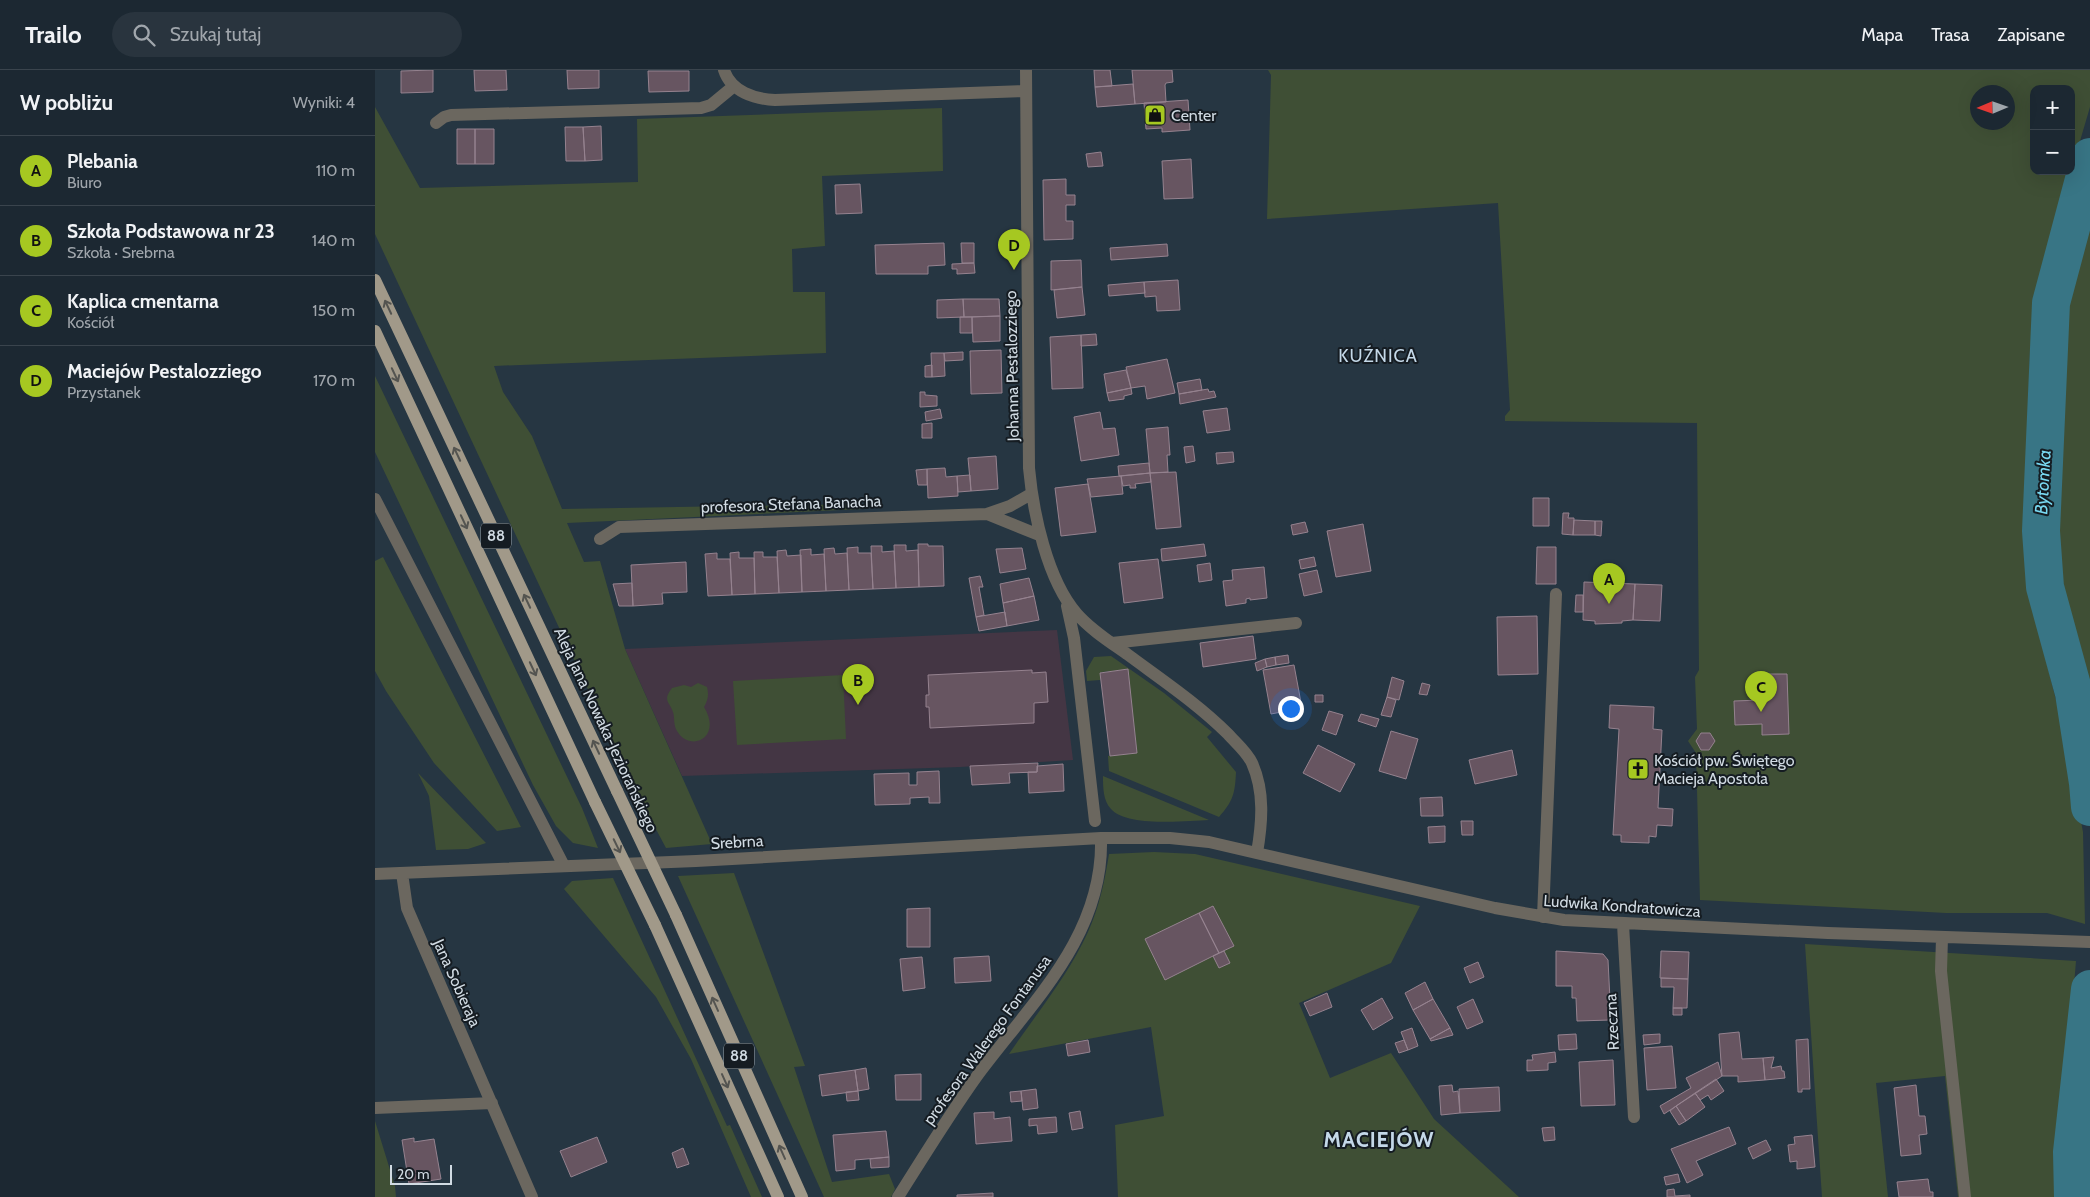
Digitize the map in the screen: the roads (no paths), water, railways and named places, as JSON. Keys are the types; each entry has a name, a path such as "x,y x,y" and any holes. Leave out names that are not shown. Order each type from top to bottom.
{"main road":[{"name":"Aleja Jana Nowaka-Jeziorańskiego","path":"375,280 676,915 802,1197"},
{"name":"88","path":"375,330 595,802 655,925 778,1197"}],"street":[{"path":"723,70 735,86 747,95 760,99 1026,91"},
{"name":"Johanna Pestalozziego","path":"1026,70 1028,373 1031,494 1039,535 1070,606 1084,622 1197,706 1214,721 1251,761 1257,776 1262,813 1257,853"},
{"path":"436,122 451,115 701,108 711,105 735,86"},
{"name":"profesora Stefana Banacha","path":"600,539 619,527 987,514 1010,506 1031,494"},
{"path":"375,499 564,866"},
{"name":"profesora Stefana Banacha","path":"987,514 1039,535"},
{"path":"1543,917 1556,594"},
{"name":"Johanna Pestalozziego","path":"1065,596 1074,638 1095,821"},
{"path":"1112,643 1295,623"},
{"name":"Srebrna","path":"375,874 1101,838"},
{"name":"Ludwika Kondratowicza","path":"1101,838 1189,838 1486,906 1543,917 1623,924 1942,938 2090,942"},
{"name":"profesora Walerego Fontanusa","path":"899,1197 978,1075 1045,990 1071,950 1095,894 1101,858 1101,838"},
{"name":"Jana Sobieraja","path":"402,873 402,885 407,908 532,1197"},
{"name":"Rzeczna","path":"1623,924 1634,1117"},
{"path":"1942,938 1941,971 1965,1197"},
{"path":"375,1108 492,1104"}],"waterway":[{"name":"Bytomka","path":"2090,157 2051,303 2041,531 2045,587 2074,693 2090,807"},
{"name":"Bytomka","path":"2073,1197 2072,1152 2090,989"}],"place":[{"name":"Center","path":"1155,115"},
{"name":"Maciejów Pestalozziego","path":"1014,270"},
{"name":"Plebania","path":"1609,604"},
{"name":"Szkoła Podstawowa nr 23","path":"858,705"},
{"name":"Kaplica cmentarna","path":"1761,712"},
{"name":"Kościół pw. Świętego Macieja Apostoła","path":"1638,769"}],"district":[{"name":"KUŹNICA","path":"1378,356"},
{"name":"MACIEJÓW","path":"1379,1139"}]}
